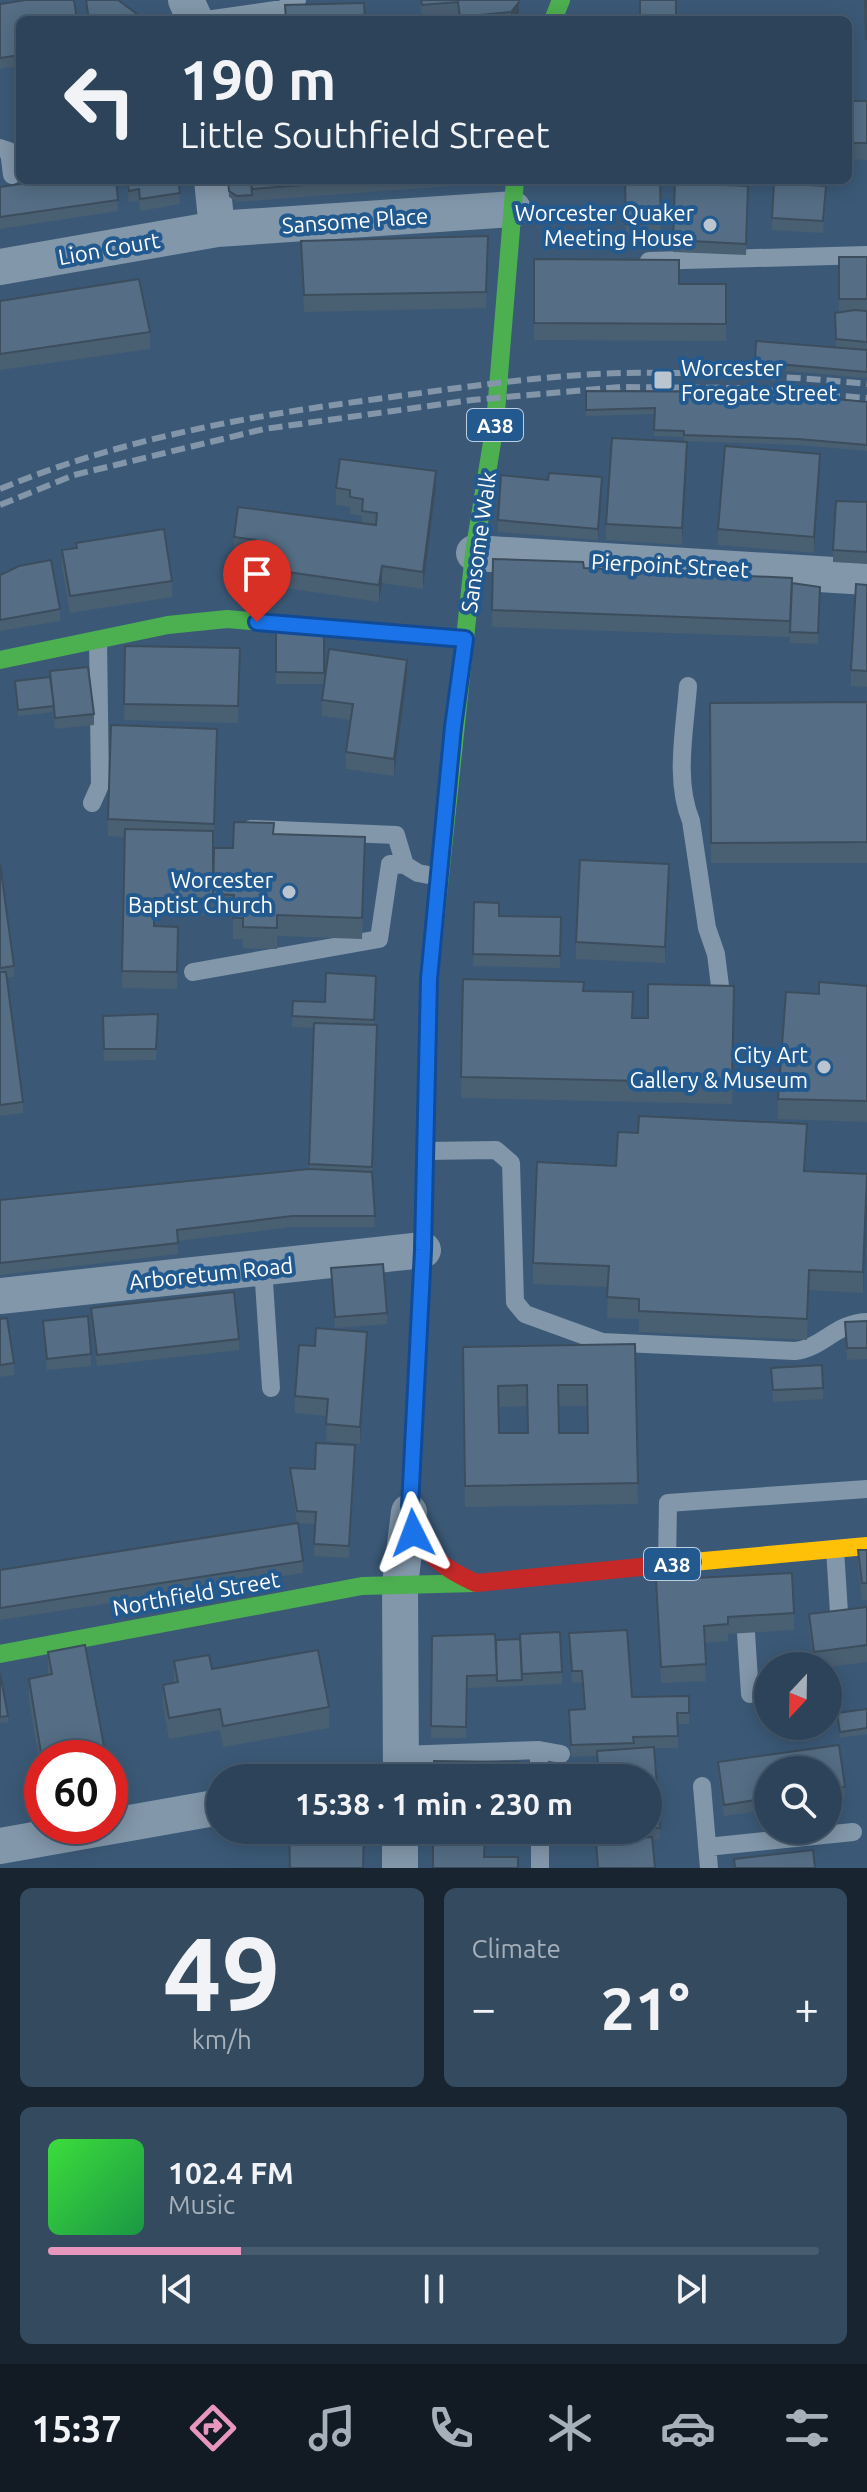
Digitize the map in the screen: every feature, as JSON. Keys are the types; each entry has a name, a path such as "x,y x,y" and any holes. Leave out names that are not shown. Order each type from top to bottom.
{"main road":[{"name":"Sansome Walk","path":"410,1502 423,1250 429,979 474,553 495,424 513,266 514,194"},
{"path":"0,660 168,625 227,619 465,639"},
{"name":"A38","path":"410,1502 413,1533 428,1558 476,1583 867,1546"},
{"name":"Northfield Street","path":"0,1654 362,1586 476,1583"}],"street":[{"path":"212,184 217,229"},
{"name":"Sansome Place","path":"217,229 514,194"},
{"name":"Lion Court","path":"0,267 217,229"},
{"name":"Pierpoint Street","path":"474,553 867,577"},
{"name":"Arboretum Road","path":"0,1296 423,1250"},
{"name":"Sansome Walk","path":"396,1764 400,1585 410,1502"},
{"path":"0,1846 206,1809"},
{"path":"400,1844 400,1868"}],"lane":[{"path":"234,16 283,9 297,0"},
{"path":"0,148 9,151 12,175"},
{"path":"634,261 867,255"},
{"path":"465,639 488,642"},
{"path":"92,803 100,785 98,640"},
{"path":"688,686 682,777 707,928 716,954 720,986"},
{"path":"246,829 396,835 405,865"},
{"path":"193,972 379,939 390,864 405,865 418,873 439,877"},
{"path":"425,1151 496,1150 511,1163 515,1302 525,1314 602,1342 795,1351 814,1345 849,1323 867,1322"},
{"path":"263,1267 271,1388"},
{"path":"667,1565 668,1503 867,1489"},
{"path":"835,1549 839,1613"},
{"path":"741,1558 743,1581"},
{"path":"746,1633 750,1694"},
{"path":"444,1764 539,1750 561,1754"},
{"path":"539,1750 539,1764"},
{"path":"702,1786 709,1868"},
{"path":"707,1847 853,1832"},
{"path":"540,1844 540,1868"}],"building":[{"path":"26,0 74,0 76,16 16,16 16,56 0,58 0,4"},
{"path":"86,0 118,0 140,16 88,16"},
{"path":"421,0 519,0 511,12 470,16 460,16 458,2 422,5"},
{"path":"640,0 676,0 676,16 640,16"},
{"path":"867,0 867,39 866,39"},
{"path":"364,3 365,16 286,16 285,5"},
{"path":"852,101 867,101 867,143 852,143"},
{"path":"21,184 116,184 118,200 0,217 0,187"},
{"path":"128,184 179,184 180,193 140,199 139,189 129,191"},
{"path":"228,184 251,184 252,195 237,196 229,191"},
{"path":"252,184 318,184 252,189"},
{"path":"625,184 660,184 661,223 626,224"},
{"name":"Worcester Quaker Meeting House","path":"675,184 748,186 746,244 673,240"},
{"path":"774,184 826,186 823,221 772,218"},
{"path":"488,236 486,292 304,295 301,241"},
{"path":"839,257 867,257 867,299 839,299"},
{"path":"534,259 679,260 679,284 726,284 726,324 534,323"},
{"path":"139,279 150,332 0,354 0,301"},
{"path":"867,311 867,342 836,339 835,313"},
{"path":"756,341 867,350 867,372 755,362"},
{"path":"586,391 763,392 867,402 867,445 684,435 684,431 654,430 655,408 586,410"},
{"path":"612,438 687,442 682,528 606,524"},
{"path":"725,446 820,454 814,537 718,529"},
{"path":"340,459 436,471 423,572 382,566 379,585 252,567 256,540 234,537 238,507 376,525 377,513 362,511 363,499 350,497 350,490 336,488"},
{"path":"549,473 602,477 598,529 498,520 501,475 548,480"},
{"path":"836,501 867,502 867,552 833,550"},
{"path":"164,529 172,581 70,596 62,550 77,548 76,543"},
{"path":"493,559 583,562 584,568 792,578 790,621 492,610"},
{"path":"51,560 60,609 0,620 0,575 19,566"},
{"path":"792,583 820,587 818,633 790,632"},
{"path":"856,584 867,585 867,671 851,670"},
{"path":"276,632 324,632 324,673 276,672"},
{"path":"125,646 240,648 238,706 124,704"},
{"path":"329,649 407,660 394,759 346,752 353,704 322,700"},
{"path":"88,667 94,714 55,718 50,671"},
{"path":"50,677 54,706 18,710 15,681"},
{"path":"867,702 867,842 711,843 710,703"},
{"path":"111,725 217,729 214,824 108,819"},
{"name":"Worcester Baptist Church","path":"234,822 274,823 273,834 365,837 362,918 277,915 277,928 243,927 243,918 233,918 234,895 213,894 214,848 233,848"},
{"path":"125,829 213,831 213,899 154,898 154,926 178,927 177,972 122,971"},
{"path":"580,860 669,864 665,947 576,942"},
{"path":"0,864 14,966 0,968"},
{"path":"474,902 499,903 499,916 561,917 560,956 473,954"},
{"path":"0,972 6,972 23,1102 0,1105"},
{"path":"326,973 376,976 374,1020 292,1016 293,1001 325,1002"},
{"path":"463,979 584,982 583,991 633,992 632,1018 648,1018 648,984 734,986 732,1083 461,1077"},
{"name":"City Art Gallery & Museum","path":"819,982 867,986 867,1101 778,1099 786,992 819,994"},
{"path":"158,1014 156,1049 104,1049 103,1016"},
{"path":"314,1023 377,1025 372,1167 309,1164"},
{"path":"639,1116 807,1124 804,1171 867,1174 863,1272 809,1270 807,1319 639,1311 639,1299 607,1297 609,1266 533,1263 537,1162 616,1166 618,1132 638,1133"},
{"path":"309,1169 372,1172 375,1216 292,1216 177,1230 178,1243 0,1263 0,1200"},
{"path":"383,1264 387,1313 335,1317 331,1268"},
{"path":"234,1292 239,1339 97,1355 91,1308"},
{"path":"88,1316 91,1354 47,1359 43,1321"},
{"path":"7,1318 14,1363 0,1365 0,1319"},
{"path":"867,1321 867,1348 847,1348 845,1322"},
{"path":"316,1328 367,1332 360,1427 326,1424 328,1399 295,1396 299,1345 315,1346"},
{"path":"635,1344 638,1483 465,1486 463,1347","holes":["527,1385 528,1433 499,1433 498,1386","558,1385 587,1385 588,1433 559,1433"]},
{"path":"822,1365 823,1388 773,1390 771,1368"},
{"path":"316,1443 355,1445 349,1546 314,1544 316,1512 297,1511 290,1468 315,1469"},
{"path":"298,1523 303,1561 0,1608 0,1570"},
{"path":"858,1550 867,1550 867,1583 862,1583"},
{"path":"792,1573 794,1613 728,1617 728,1624 704,1626 706,1664 661,1667 656,1580"},
{"path":"867,1607 867,1645 814,1652 809,1614"},
{"path":"627,1630 632,1697 689,1696 689,1713 677,1713 678,1736 633,1737 634,1743 571,1745 569,1710 585,1709 582,1671 572,1671 569,1633"},
{"path":"560,1632 562,1672 522,1674 520,1634"},
{"path":"495,1634 497,1675 467,1676 466,1727 431,1726 432,1636"},
{"path":"520,1639 522,1680 497,1681 496,1640"},
{"path":"85,1645 103,1740 39,1740 29,1679 52,1674 48,1652"},
{"path":"318,1650 329,1707 223,1726 220,1709 169,1718 163,1685 178,1682 174,1661 209,1655 212,1669"},
{"path":"0,1673 8,1716 0,1717"},
{"path":"867,1709 867,1728 842,1732 842,1712"},
{"path":"839,1745 841,1756 761,1756"},
{"path":"654,1747 655,1764 598,1764 597,1751"},
{"path":"754,1757 754,1800 724,1805 718,1762"},
{"path":"434,1761 518,1762 518,1764 434,1764"},
{"path":"289,1844 364,1844 363,1868 290,1868"},
{"path":"433,1844 485,1844 484,1857 518,1857 518,1868 433,1868"},
{"path":"596,1844 653,1844 655,1868 598,1868"},
{"path":"813,1850 815,1868 735,1868 734,1859"}],"railway":[{"path":"0,489 91,456 185,432 329,406 500,383 562,376 655,373 746,375 867,384"},
{"path":"0,505 74,475 264,429 472,400 621,387 737,388 867,398"}],"traffic: fast":[{"path":"555,16 561,0"},
{"path":"429,981 474,553 495,424 515,184"},
{"path":"0,660 168,625 227,619 465,639"},
{"path":"0,1654 362,1586 476,1583"}],"traffic: slow":[{"path":"414,1431 423,1250 429,981"},
{"path":"693,1562 867,1546"}],"traffic: jam":[{"path":"414,1431 410,1503 419,1539 431,1554 450,1569 476,1583 693,1562"}],"place":[{"name":"Worcester Quaker Meeting House","path":"710,225"},
{"name":"Worcester Foregate Street","path":"663,380"},
{"name":"Worcester Baptist Church","path":"289,892"},
{"name":"City Art Gallery & Museum","path":"824,1067"}],"route":[{"path":"257,622 465,639 453,727 429,979 423,1250 410,1506 413,1533"}]}
